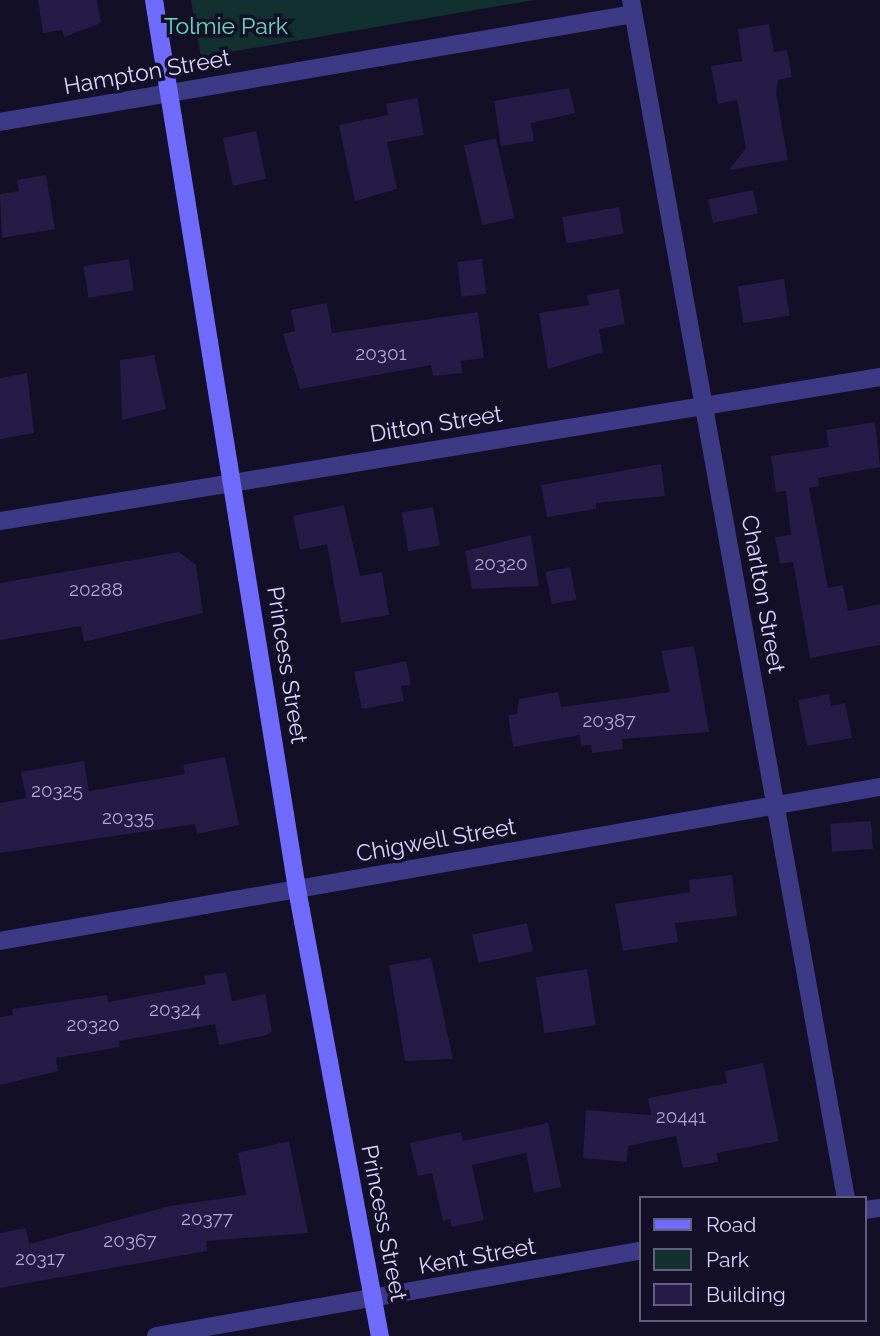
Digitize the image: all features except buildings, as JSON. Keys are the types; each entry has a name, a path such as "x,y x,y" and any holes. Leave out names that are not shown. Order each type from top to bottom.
{"street":[{"name":"Princess Street","path":"154,0 297,890 380,1336"},
{"name":"Hampton Street","path":"0,122 632,7"},
{"name":"Charlton Street","path":"632,7 846,1196"},
{"name":"Ditton Street","path":"0,522 880,377"},
{"name":"Chigwell Street","path":"0,941 880,787"},
{"name":"Kent Street","path":"156,1336 638,1251"}],"green space":[{"name":"Tolmie Park","path":"191,0 534,0 201,57"}]}
